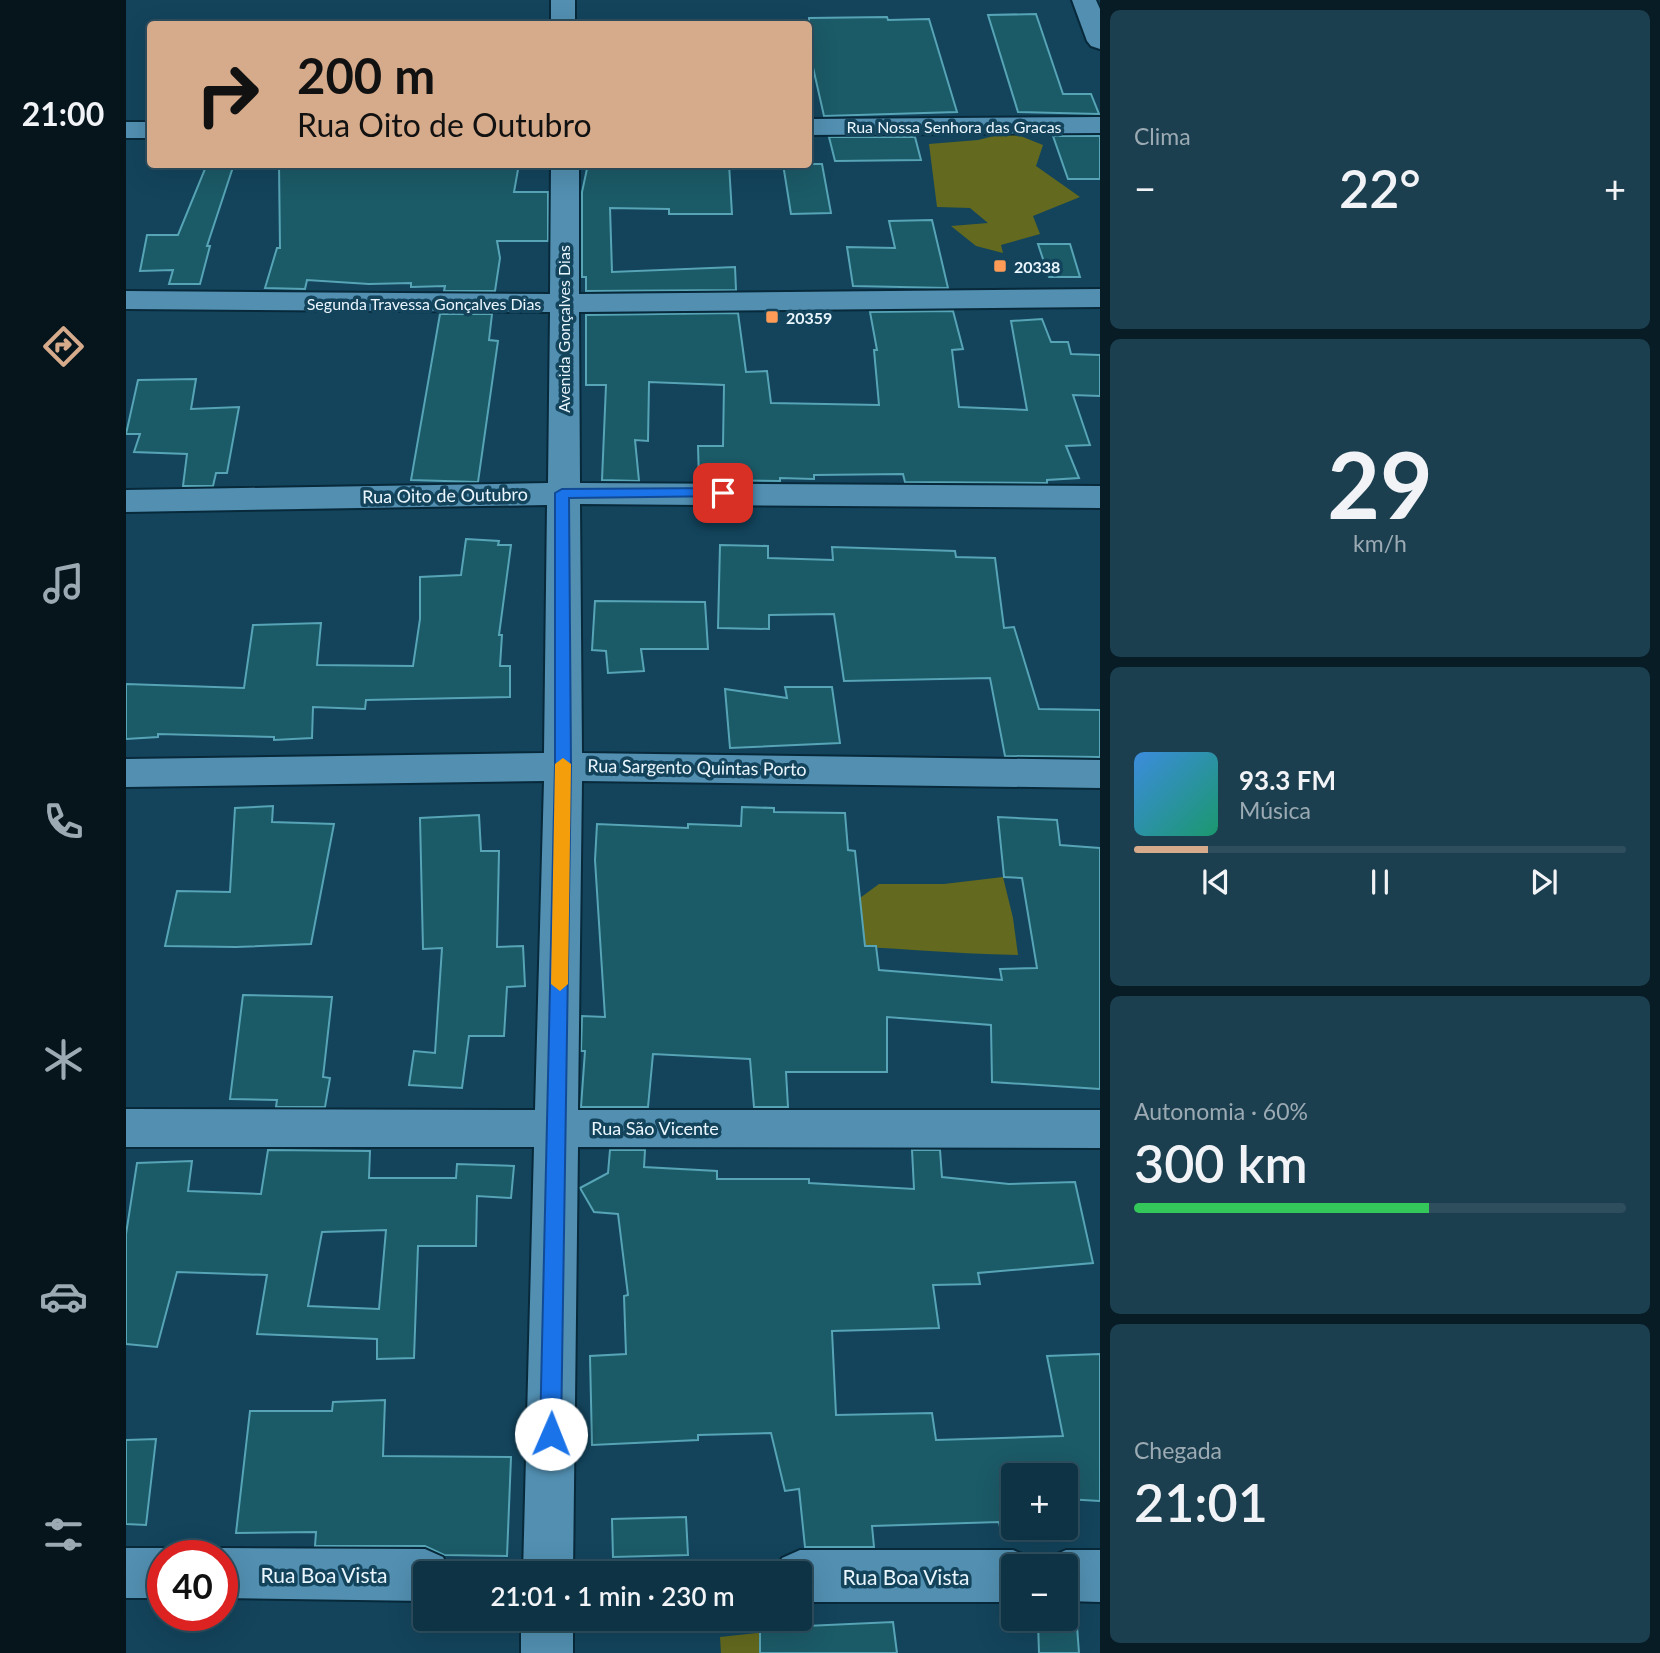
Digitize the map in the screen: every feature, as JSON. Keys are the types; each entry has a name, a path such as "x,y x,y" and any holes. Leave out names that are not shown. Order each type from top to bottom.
{"street":[{"path":"563,0 564,21"},
{"path":"1084,0 1100,41"},
{"name":"Rua Nossa Senhora das Gracas","path":"812,127 1100,125"},
{"path":"126,130 147,130"},
{"name":"Avenida Gonçalves Dias","path":"548,1561 563,765 562,303 565,168"},
{"name":"Segunda Travessa Gonçalves Dias","path":"126,300 562,303 1100,298"},
{"name":"Rua Oito de Outubro","path":"126,501 562,493 1100,497"},
{"name":"Rua Sargento Quintas Porto","path":"126,773 326,766 563,765 1100,774"},
{"name":"Rua São Vicente","path":"126,1128 1100,1129"},
{"path":"126,1573 147,1573"},
{"name":"Rua Boa Vista","path":"238,1573 413,1575"},
{"name":"Rua Boa Vista","path":"812,1576 1001,1576"},
{"path":"1078,1576 1100,1577"},
{"path":"547,1631 547,1653"}],"green space":[{"path":"1010,132 1043,145 1036,166 1080,197 1033,216 1040,234 1001,245 1003,253 976,246 951,226 988,223 970,208 937,207 929,144 978,140"},
{"path":"1003,877 1018,955 817,946 860,898 879,884 944,884"},
{"path":"776,1631 775,1653 721,1653 720,1637"}],"building":[{"path":"1036,14 1063,94 1091,94 1099,114 1018,112 988,15"},
{"path":"809,18 929,19 957,112 824,116 812,63 812,21 809,21"},
{"path":"1053,136 1100,136 1100,179 1068,179"},
{"path":"829,137 915,137 921,160 835,161"},
{"path":"812,164 822,164 831,213 791,214 784,168 812,168"},
{"path":"205,168 233,168 207,246 210,246 200,284 169,284 173,270 140,271 147,235 178,235"},
{"path":"279,168 518,168 514,192 548,192 548,241 497,241 500,258 495,291 444,291 445,286 411,287 411,283 369,284 307,280 305,289 265,288 277,248 280,248"},
{"path":"587,168 729,168 732,214 669,214 669,209 610,208 612,272 735,267 736,290 586,291 586,277 582,277 582,192"},
{"path":"932,220 948,288 853,286 847,247 895,248 889,221"},
{"path":"1038,244 1070,244 1080,277 1049,277"},
{"path":"953,311 963,349 952,350 959,407 1027,410 1011,321 1042,319 1051,342 1068,342 1071,354 1100,355 1100,396 1073,395 1090,445 1066,446 1079,478 1047,480 1047,483 905,482 903,474 814,475 814,479 780,478 780,481 699,480 698,446 723,446 724,385 649,382 648,441 635,440 639,481 602,480 606,385 586,385 586,315 738,313 746,372 767,371 771,403 879,405 874,350 877,350 870,312"},
{"path":"440,314 492,314 489,340 498,341 478,482 411,480"},
{"path":"196,379 191,409 239,407 227,473 216,473 213,486 183,486 187,454 134,452 140,434 126,434 138,380"},
{"path":"466,539 499,541 498,545 511,545 499,635 502,635 500,666 510,666 510,697 366,700 365,709 313,707 312,738 274,740 274,737 158,734 158,737 126,739 126,684 244,688 253,625 321,623 317,665 413,666 420,619 420,577 461,575"},
{"path":"720,545 768,546 768,558 833,560 832,547 955,551 956,557 995,558 1004,628 1014,627 1039,709 1100,710 1100,757 1005,756 990,678 844,681 834,614 769,615 769,629 718,628"},
{"path":"595,601 705,602 708,649 641,649 644,671 608,673 606,651 592,650"},
{"path":"785,687 832,687 840,743 730,748 725,689 787,698"},
{"path":"273,806 272,822 334,824 311,944 165,946 177,891 230,892 235,808"},
{"path":"742,807 774,808 774,812 845,813 848,850 855,851 865,946 876,946 879,970 1002,980 1000,969 1037,968 1022,878 1004,877 998,817 1057,820 1060,845 1100,848 1100,1089 992,1082 991,1025 887,1017 887,1072 786,1072 788,1107 754,1107 750,1059 653,1054 648,1107 581,1107 585,1051 581,1051 582,1016 605,1017 595,860 597,824 688,828 688,824 741,826"},
{"path":"479,815 481,851 499,851 497,947 523,946 525,986 507,987 504,1036 469,1036 462,1088 409,1085 414,1051 435,1053 442,948 423,949 420,818"},
{"path":"243,995 332,997 323,1077 330,1078 325,1107 276,1107 277,1100 230,1099"},
{"path":"268,1150 370,1151 369,1178 456,1178 457,1164 514,1166 511,1198 477,1196 476,1246 418,1246 414,1358 377,1359 377,1339 257,1334 267,1275 177,1272 157,1347 126,1344 126,1234 137,1163 192,1161 188,1191 261,1194","holes":["386,1230 379,1309 308,1306 322,1232"]},
{"path":"610,1150 645,1150 644,1167 717,1171 717,1179 809,1179 809,1183 914,1189 912,1150 940,1150 942,1177 1009,1184 1075,1182 1093,1263 978,1273 980,1284 933,1285 939,1328 832,1331 836,1415 932,1413 936,1440 1063,1436 1047,1356 1100,1354 1100,1501 1078,1500 1078,1463 1001,1463 1001,1532 999,1522 872,1526 874,1547 805,1547 799,1489 785,1491 771,1433 698,1435 698,1440 592,1445 590,1356 626,1354 624,1296 628,1295 618,1214 594,1212 580,1188 608,1173"},
{"path":"385,1400 383,1456 511,1457 507,1556 444,1555 425,1546 315,1546 316,1532 236,1533 250,1411 332,1411 333,1402"},
{"path":"156,1439 146,1525 126,1524 126,1440"},
{"path":"686,1517 688,1555 613,1557 612,1519"},
{"path":"893,1622 897,1653 760,1653 760,1631 812,1631 812,1626"},
{"path":"1038,1631 1077,1631 1079,1653 1039,1653"}],"slow traffic":[{"path":"560,984 563,764"}],"place":[{"name":"20338","path":"1000,266"},
{"name":"20359","path":"772,317"}],"route":[{"path":"551,1434 563,765 562,493 723,493"}]}
